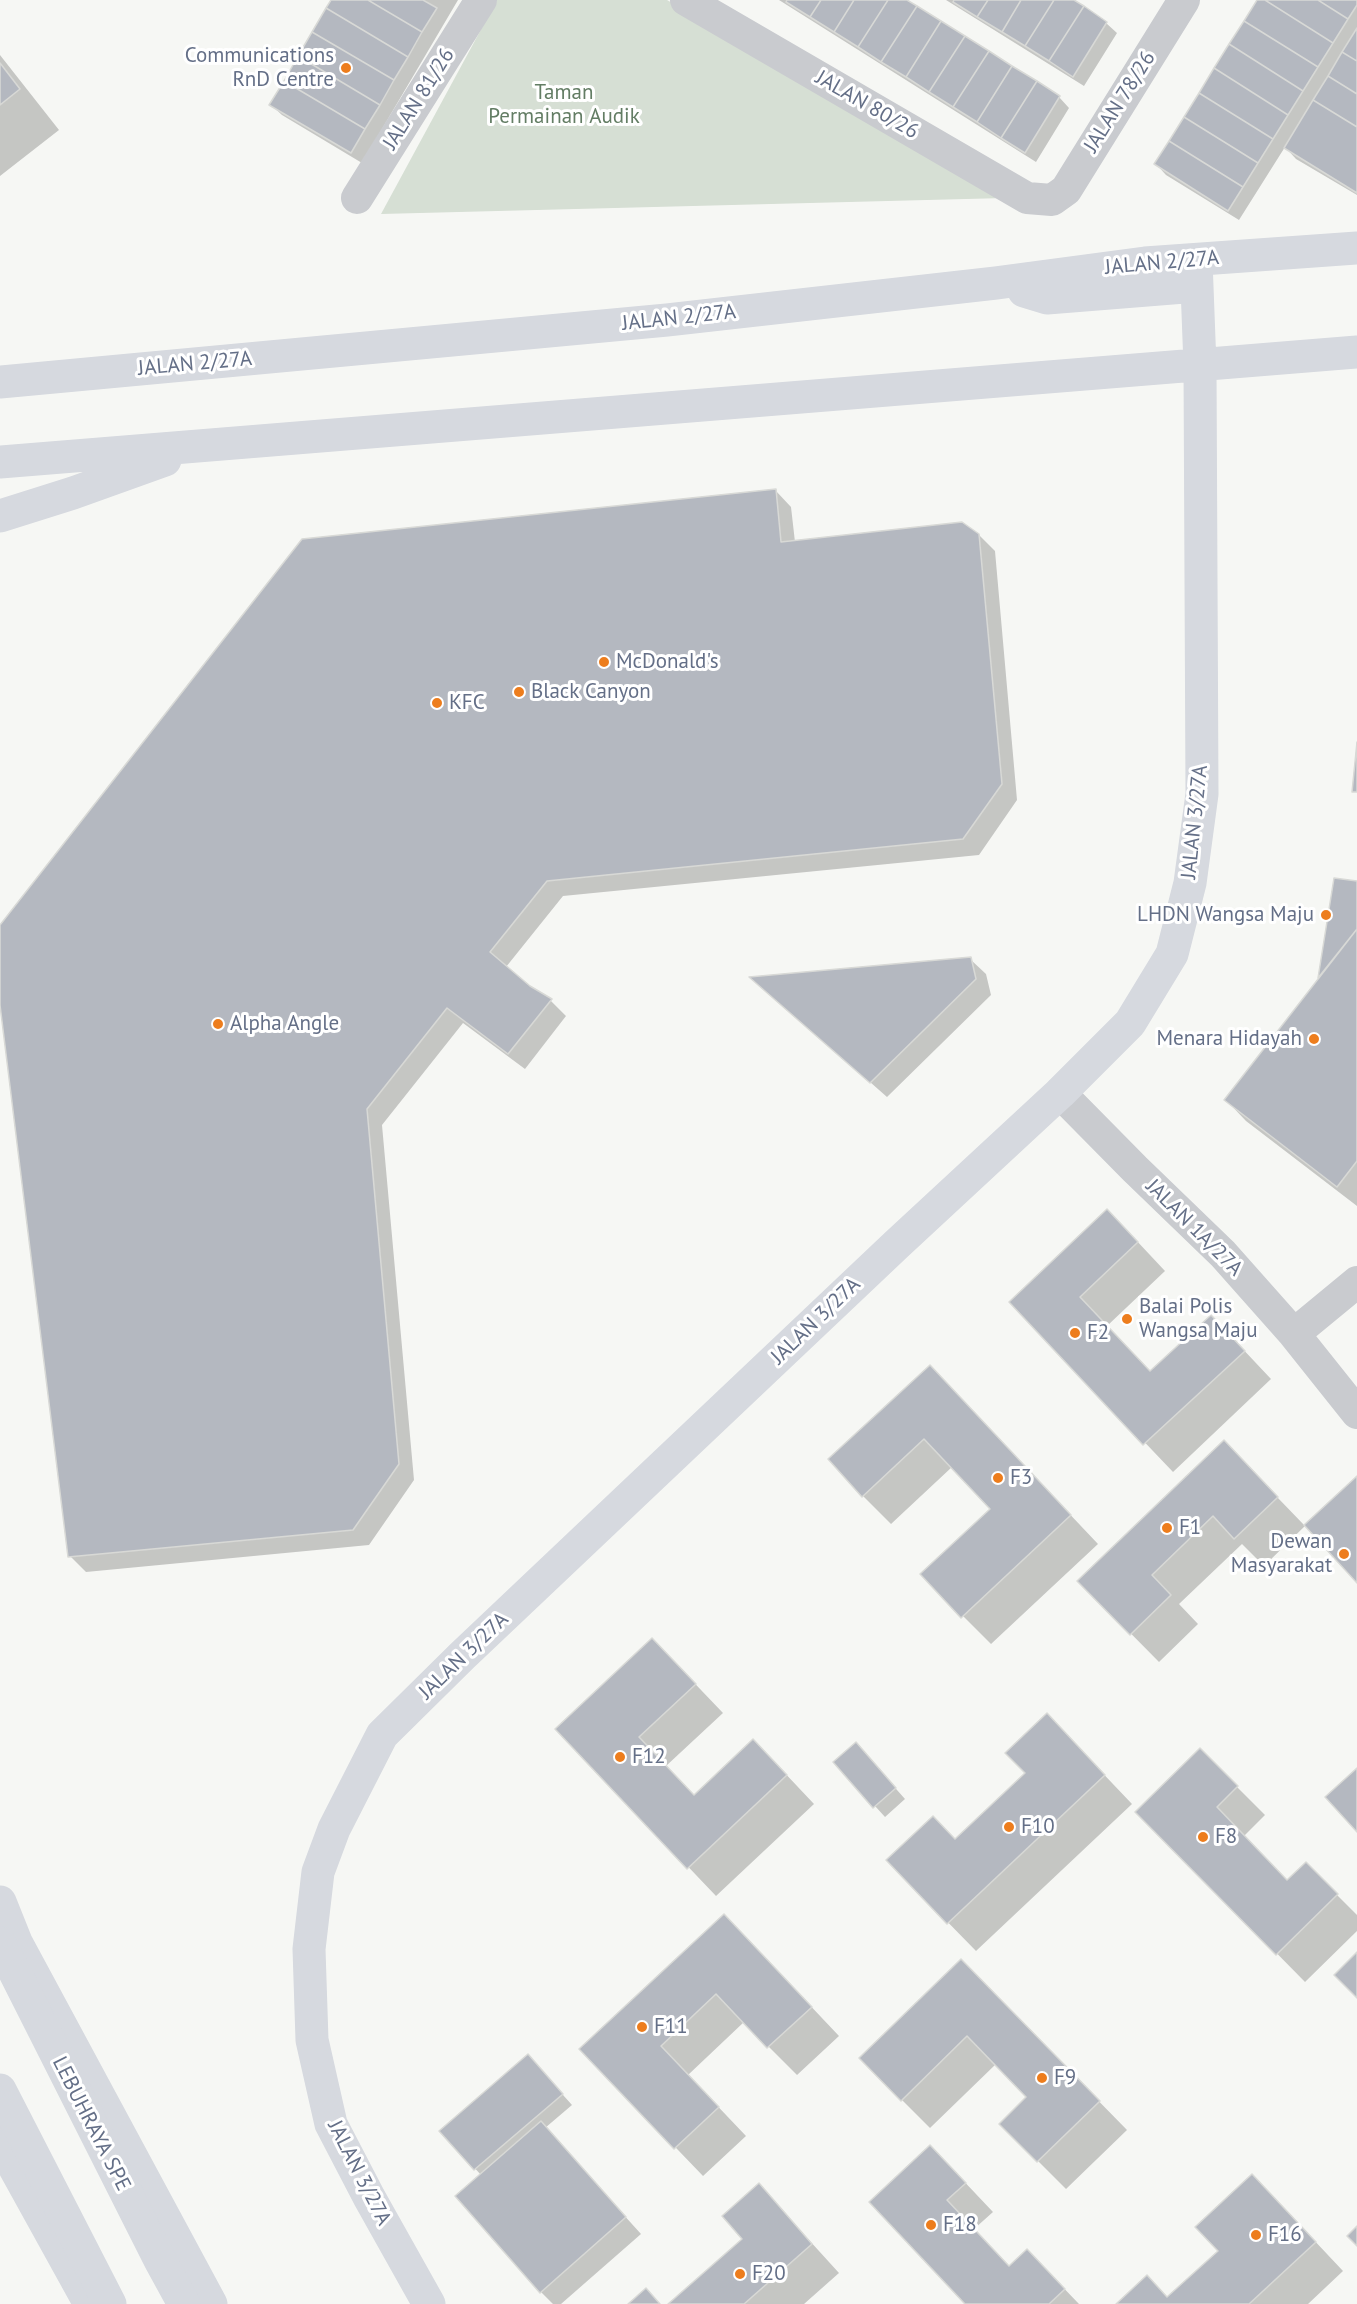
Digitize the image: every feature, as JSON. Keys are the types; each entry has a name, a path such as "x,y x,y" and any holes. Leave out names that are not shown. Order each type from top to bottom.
{"main road":[{"name":"JALAN 2/27A","path":"0,382 667,320 996,283 1145,262 1197,273 1357,248"},
{"name":"JALAN 3/27A","path":"429,2304 331,2124 312,2040 309,1949 318,1872 334,1829 382,1735 896,1245 1060,1093 1130,1023 1172,954 1190,883 1202,794 1200,366 1197,273"},
{"path":"0,462 1357,352"},
{"path":"0,516 204,447"},
{"path":"0,1902 16,1942 211,2304"},
{"name":"LEBUHRAYA SPE","path":"0,1943 184,2304"},
{"path":"0,2090 110,2304"},
{"path":"0,2141 90,2304"}],"street":[{"name":"JALAN 81/26","path":"357,198 481,0"},
{"name":"JALAN 80/26","path":"686,0 1027,198 1052,200"},
{"name":"JALAN 78/26","path":"1052,200 1066,190 1176,3"},
{"name":"JALAN 1A/27A","path":"1060,1093 1223,1254 1294,1334 1357,1413"},
{"path":"1294,1334 1357,1282"}],"green space":[{"name":"Taman Permainan Audik","path":"497,0 667,0 1005,198 381,214"}],"building":[{"path":"331,0 368,0 422,32 408,57 326,8"},
{"path":"368,0 423,0 437,8 422,32"},
{"path":"787,0 821,0 810,17 786,2"},
{"path":"821,0 854,0 834,32 810,17"},
{"path":"854,0 888,0 858,47 834,32"},
{"path":"888,0 907,0 917,6 881,62 858,47"},
{"path":"954,0 988,0 977,17 953,2"},
{"path":"988,0 1021,0 1002,32 977,17"},
{"path":"1021,0 1054,0 1025,46 1002,32"},
{"path":"1054,0 1074,0 1084,6 1049,61 1025,46"},
{"path":"1257,0 1265,0 1333,43 1318,67 1244,21"},
{"path":"1265,0 1318,0 1348,19 1333,43"},
{"path":"1318,0 1357,0 1357,5 1348,19"},
{"path":"917,6 941,21 906,77 881,62"},
{"path":"1084,6 1107,22 1073,77 1049,61"},
{"path":"326,8 408,57 394,80 312,32"},
{"path":"941,21 965,36 929,92 906,77"},
{"path":"1244,21 1318,67 1303,91 1229,44"},
{"path":"1357,28 1357,61 1342,52"},
{"name":"Communications RnD Centre","path":"312,32 394,80 380,105 298,56"},
{"path":"965,36 989,51 953,107 929,92"},
{"path":"1229,44 1303,91 1288,115 1214,68"},
{"path":"989,51 1012,66 977,122 953,107"},
{"path":"1342,52 1357,61 1357,94 1328,76"},
{"path":"298,56 380,105 365,129 284,81"},
{"path":"0,63 20,89 0,105"},
{"path":"1012,66 1037,81 1001,138 977,122"},
{"path":"1214,68 1288,115 1273,139 1199,93"},
{"path":"1328,76 1357,94 1357,127 1313,100"},
{"path":"284,81 365,129 351,153 269,105"},
{"path":"1037,81 1060,96 1025,153 1001,138"},
{"path":"1199,93 1273,139 1258,163 1184,117"},
{"path":"1313,100 1357,127 1357,193 1284,148"},
{"path":"1184,117 1258,163 1243,187 1169,141"},
{"path":"1169,141 1243,187 1228,211 1154,164"},
{"name":"Alpha Angle","path":"776,489 781,542 962,522 979,534 1002,784 963,839 547,881 490,952 530,986 552,999 508,1054 447,1008 367,1109 399,1464 353,1530 68,1557 0,1005 0,925 302,539"},
{"path":"1357,742 1357,792 1352,792"},
{"path":"1334,878 1357,881 1357,929 1318,978"},
{"name":"Menara Hidayah","path":"1357,929 1357,1161 1337,1187 1224,1100"},
{"path":"971,957 976,979 870,1083 749,977"},
{"name":"F2","path":"1107,1209 1138,1242 1080,1297 1150,1371 1211,1315 1245,1351 1143,1445 1009,1302"},
{"name":"F3","path":"930,1365 1071,1515 961,1618 920,1574 990,1509 924,1439 862,1497 828,1459"},
{"name":"F1","path":"1224,1440 1278,1497 1234,1539 1213,1516 1152,1575 1171,1595 1130,1635 1077,1581"},
{"name":"Dewan Masyarakat","path":"1357,1476 1357,1583 1304,1525"},
{"name":"F12","path":"652,1638 696,1684 639,1737 694,1795 753,1739 787,1775 687,1869 555,1729"},
{"name":"F10","path":"1047,1713 1105,1775 947,1924 886,1860 933,1816 955,1839 1025,1773 1005,1753"},
{"path":"856,1742 896,1788 873,1808 833,1762"},
{"name":"F8","path":"1200,1748 1238,1786 1217,1807 1287,1880 1306,1862 1338,1894 1276,1955 1135,1812"},
{"path":"1357,1768 1357,1832 1325,1797"},
{"name":"F11","path":"724,1914 812,2007 767,2048 716,1994 661,2046 719,2107 674,2149 579,2049"},
{"path":"1357,1952 1357,1998 1334,1975"},
{"name":"F9","path":"961,1959 1100,2101 1037,2162 999,2124 1026,2097 967,2036 901,2101 859,2058"},
{"path":"528,2054 563,2094 474,2170 439,2131"},
{"path":"541,2121 626,2217 540,2293 455,2196"},
{"name":"F18","path":"930,2145 966,2183 947,2200 1009,2266 1027,2249 1065,2289 1049,2304 965,2304 869,2202"},
{"name":"F16","path":"1252,2174 1316,2242 1249,2304 1116,2304 1147,2275 1167,2297 1218,2251 1195,2227"},
{"name":"F20","path":"759,2183 812,2244 744,2304 668,2304 742,2239 722,2216"},
{"path":"1357,2226 1357,2246 1347,2236"},
{"path":"646,2288 660,2304 628,2304"}],"place":[{"name":"Communications RnD Centre","path":"346,68"},
{"name":"McDonald's","path":"604,662"},
{"name":"Black Canyon","path":"519,692"},
{"name":"KFC","path":"437,703"},
{"name":"LHDN Wangsa Maju","path":"1326,915"},
{"name":"Alpha Angle","path":"218,1024"},
{"name":"Menara Hidayah","path":"1314,1039"},
{"name":"Balai Polis Wangsa Maju","path":"1127,1319"},
{"name":"F2","path":"1075,1333"},
{"name":"F3","path":"998,1478"},
{"name":"F1","path":"1167,1528"},
{"name":"Dewan Masyarakat","path":"1344,1554"},
{"name":"F12","path":"620,1757"},
{"name":"F10","path":"1009,1827"},
{"name":"F8","path":"1203,1837"},
{"name":"F11","path":"642,2027"},
{"name":"F9","path":"1042,2078"},
{"name":"F18","path":"931,2225"},
{"name":"F16","path":"1256,2235"},
{"name":"F20","path":"740,2274"}]}
